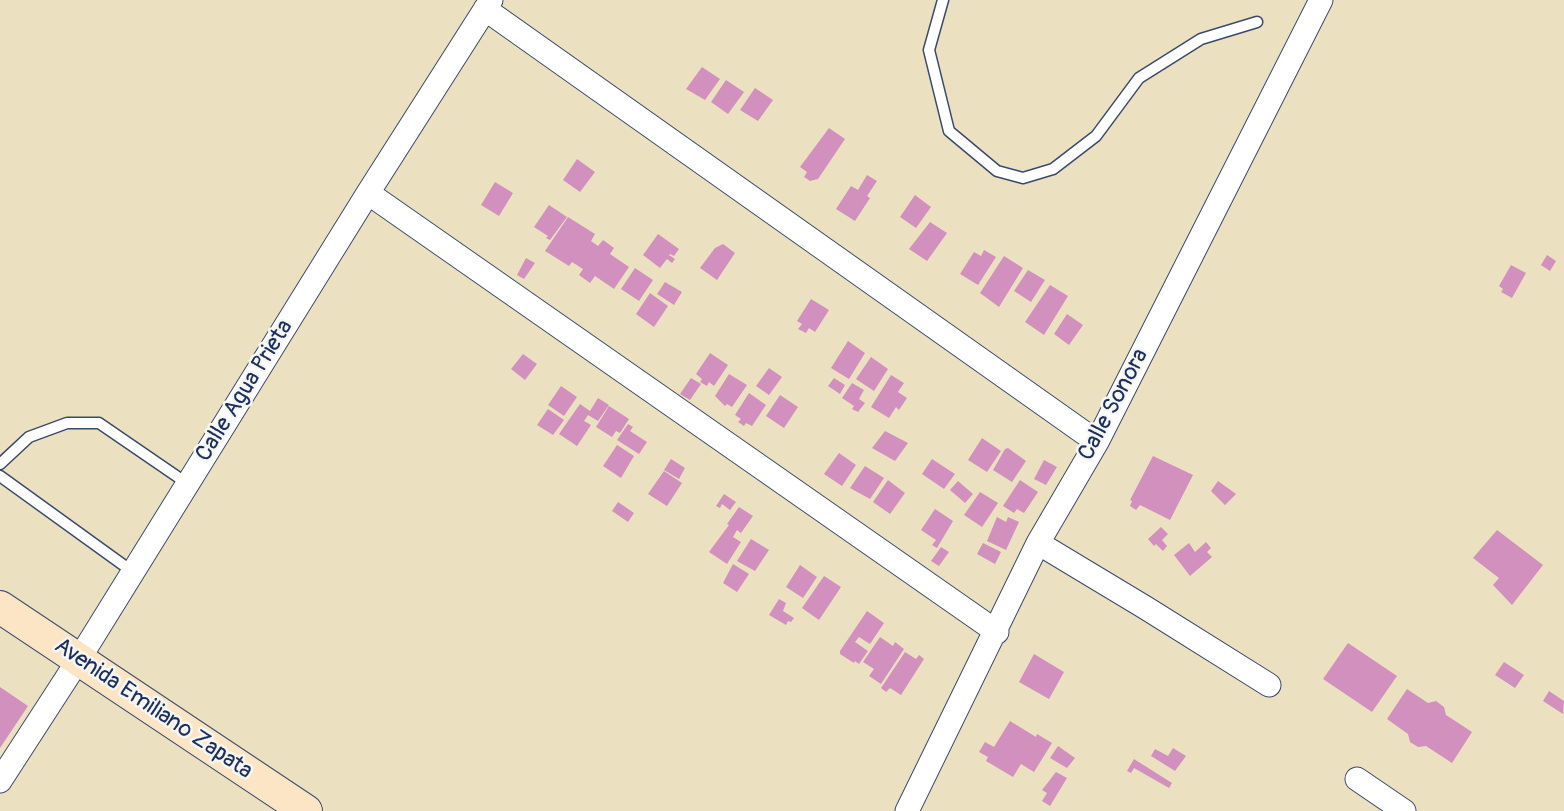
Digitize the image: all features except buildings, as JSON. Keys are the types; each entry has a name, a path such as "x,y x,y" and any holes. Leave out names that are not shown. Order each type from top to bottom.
{"main road":[{"name":"Avenida Emiliano Zapata","path":"0,607 306,811"}],"street":[{"name":"Calle Sonora","path":"907,811 1038,544 1097,442 1321,0"},
{"path":"488,5 1097,442"},
{"name":"Calle Agua Prieta","path":"0,781 488,5"},
{"path":"368,193 997,632"},
{"path":"1038,544 1269,685"},
{"path":"1357,779 1404,811"}],"lane":[{"path":"943,0 929,50 949,131 997,172 1023,178 1053,169 1096,136 1139,78 1200,39 1257,22"},
{"path":"0,464 29,437 67,423 99,423 188,484"},
{"path":"0,476 133,572"}]}
